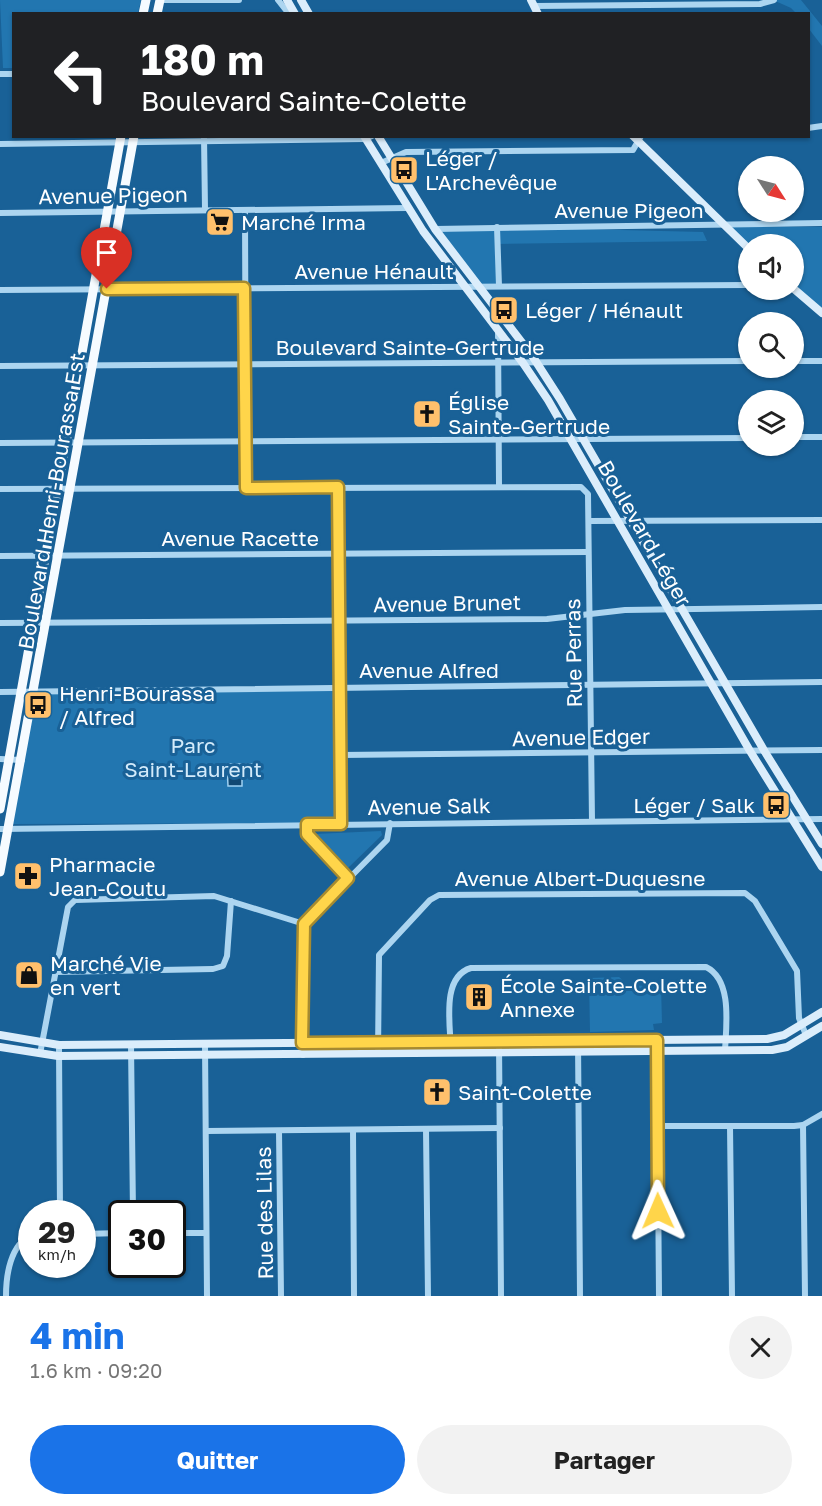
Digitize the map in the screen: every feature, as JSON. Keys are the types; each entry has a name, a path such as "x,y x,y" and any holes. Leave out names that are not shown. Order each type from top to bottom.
{"main road":[{"name":"Boulevard Henri-Bourassa Est","path":"0,809 4,759 21,691 120,140"},
{"name":"Boulevard Henri-Bourassa Est","path":"0,872 4,829 22,760 48,623 134,140"}],"street":[{"path":"161,0 239,0"},
{"path":"278,0 287,12"},
{"path":"534,6 760,4 774,0"},
{"path":"0,144 286,138"},
{"name":"Boulevard Léger","path":"368,138 407,208 523,363 570,439 750,751 822,867"},
{"name":"Boulevard Léger","path":"379,138 435,229 536,362 585,440 765,752 822,844"},
{"path":"381,163 390,157 406,152 633,150 637,138 738,239"},
{"path":"204,139 205,210"},
{"name":"Avenue Pigeon","path":"0,213 407,208"},
{"path":"245,210 246,488"},
{"name":"Avenue Pigeon","path":"435,229 822,224"},
{"path":"497,227 499,286"},
{"name":"Avenue Hénault","path":"0,290 738,285"},
{"path":"804,298 822,313"},
{"path":"0,489 499,485 498,330"},
{"name":"Boulevard Sainte-Gertrude","path":"0,366 738,361"},
{"path":"804,361 822,361"},
{"path":"804,438 822,437"},
{"path":"0,443 738,438"},
{"name":"Rue Perras","path":"499,485 581,487 588,494 592,821"},
{"path":"338,487 341,824"},
{"path":"588,520 822,520"},
{"name":"Avenue Racette","path":"0,556 588,552"},
{"name":"Avenue Brunet","path":"0,623 547,619 669,609 822,607"},
{"name":"Avenue Alfred","path":"0,692 822,682"},
{"name":"Avenue Edger","path":"340,755 822,750"},
{"path":"4,759 22,760"},
{"name":"Avenue Salk","path":"4,829 822,819"},
{"path":"303,1055 304,924 387,840 390,823"},
{"path":"307,824 307,834 348,878"},
{"name":"Avenue Albert-Duquesne","path":"378,1054 379,955 430,900 439,895 745,893 755,901 797,970 800,1025 806,1035"},
{"path":"40,1054 68,907 75,900 214,896 304,924"},
{"path":"55,972 213,969 223,966 227,956 231,901"},
{"path":"451,1053 452,984 461,972 471,968 706,967 716,975 723,991 725,1051"},
{"path":"0,1035 59,1045 776,1038 822,1013"},
{"path":"0,1047 58,1056 777,1050 822,1026"},
{"path":"578,1040 580,1296"},
{"path":"657,1040 659,1296"},
{"path":"499,1041 501,1296"},
{"path":"131,1044 133,1200"},
{"path":"205,1044 207,1296"},
{"path":"59,1045 60,1200"},
{"path":"657,1126 803,1125 822,1114"},
{"path":"803,1125 805,1296"},
{"path":"730,1126 732,1296"},
{"path":"206,1131 500,1128"},
{"path":"353,1130 354,1296"},
{"path":"426,1130 428,1296"},
{"name":"Rue des Lilas","path":"279,1131 281,1296"},
{"path":"186,1233 206,1233"},
{"path":"6,1296 7,1268 18,1249"}],"green space":[{"path":"0,0 141,0 138,12 12,12 12,68 3,68"},
{"path":"773,0 801,0 822,26 822,46 810,30 810,12 795,12"},
{"path":"497,227 703,232 707,241 495,244 499,286 479,286 435,229"},
{"path":"722,227 822,227 822,313 804,298 804,234 738,234 738,237"},
{"name":"Parc Saint-Laurent","path":"333,688 338,823 9,824 34,692"},
{"path":"381,831 382,835 348,868 314,834"},
{"path":"619,977 629,986 661,985 662,1023 653,1024 654,1030 590,1032 589,978"}],"shaded area":[{"path":"227,764 252,764 252,774 242,774 242,786 228,786"}],"place":[{"name":"Léger / L'Archevêque","path":"404,170"},
{"name":"Marché Irma","path":"220,222"},
{"name":"Léger / Hénault","path":"504,310"},
{"name":"Église Sainte-Gertrude","path":"427,414"},
{"name":"Henri-Bourassa / Alfred","path":"38,705"},
{"name":"Léger / Salk","path":"776,805"},
{"name":"Pharmacie Jean-Coutu","path":"28,876"},
{"name":"Marché Vie en vert","path":"29,975"},
{"name":"École Sainte-Colette Annexe","path":"479,997"},
{"name":"Saint-Colette","path":"437,1092"}],"route":[{"path":"107,289 244,288 246,488 338,487 341,824 307,824 307,834 348,878 304,924 302,1043 657,1040 658,1211"}]}
